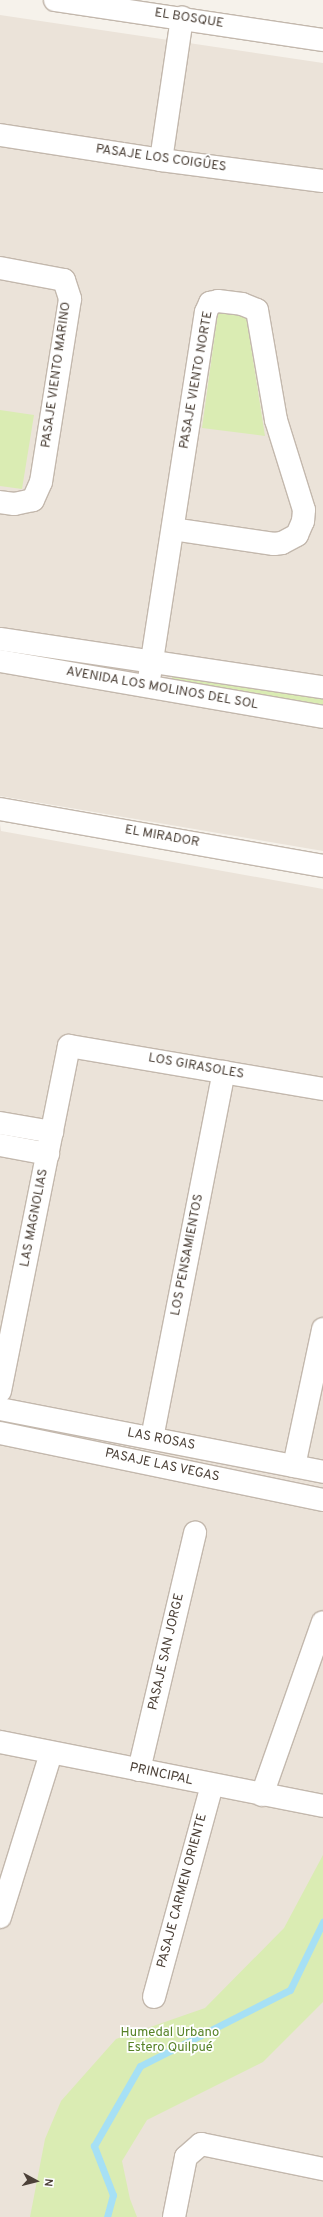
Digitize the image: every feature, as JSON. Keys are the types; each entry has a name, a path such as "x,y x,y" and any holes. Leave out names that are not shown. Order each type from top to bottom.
{"street":[{"name":"EL BOSQUE","path":"55,0 323,40"},
{"path":"161,160 182,18"},
{"name":"PASAJE LOS COIGÛES","path":"0,135 161,160 323,181"},
{"name":"PASAJE VIENTO MARINO","path":"0,268 64,280 70,299 41,482 33,500 14,504 0,502"},
{"name":"PASAJE VIENTO NORTE","path":"148,686 206,312 210,303 218,301 242,304 257,310 276,420 304,510 303,521 297,535 282,543 274,544 173,529"},
{"name":"AVENIDA LOS MOLINOS DEL SOL","path":"0,640 323,687"},
{"name":"AVENIDA LOS MOLINOS DEL SOL","path":"0,661 323,717"},
{"name":"EL MIRADOR","path":"0,809 323,866"},
{"name":"LOS GIRASOLES","path":"69,1046 323,1089"},
{"name":"LAS MAGNOLIAS","path":"0,1391 69,1046"},
{"name":"LOS PENSAMIENTOS","path":"152,1438 224,1072"},
{"path":"0,1123 52,1132"},
{"path":"0,1145 48,1154"},
{"path":"294,1466 323,1329"},
{"name":"LAS ROSAS","path":"0,1409 323,1472"},
{"name":"PASAJE LAS VEGAS","path":"0,1433 323,1500"},
{"name":"PASAJE SAN JORGE","path":"139,1770 195,1533"},
{"path":"262,1795 323,1622"},
{"name":"PRINCIPAL","path":"0,1742 323,1806"},
{"path":"0,1917 51,1753"},
{"name":"PASAJE CARMEN ORIENTE","path":"154,1997 212,1785"},
{"path":"174,2217 186,2157 201,2144 323,2169"}],"shaded area":[{"path":"0,15 323,63 323,851 0,796"},
{"path":"0,824 1,831 323,889 323,2217 0,2217"}],"green space":[{"path":"218,312 246,315 265,436 202,428"},
{"path":"0,410 34,415 22,489 0,486"},
{"path":"172,676 323,698 323,709 172,679"},
{"name":"Humedal Urbano Estero Quilpué","path":"323,1855 323,2002 263,2062 147,2120 122,2161 130,2199 137,2217 30,2217 45,2139 61,2101 116,2039 205,2008 284,1928"}],"waterway":[{"path":"107,2217 113,2195 94,2146 140,2066 290,1990 323,1922"}]}
